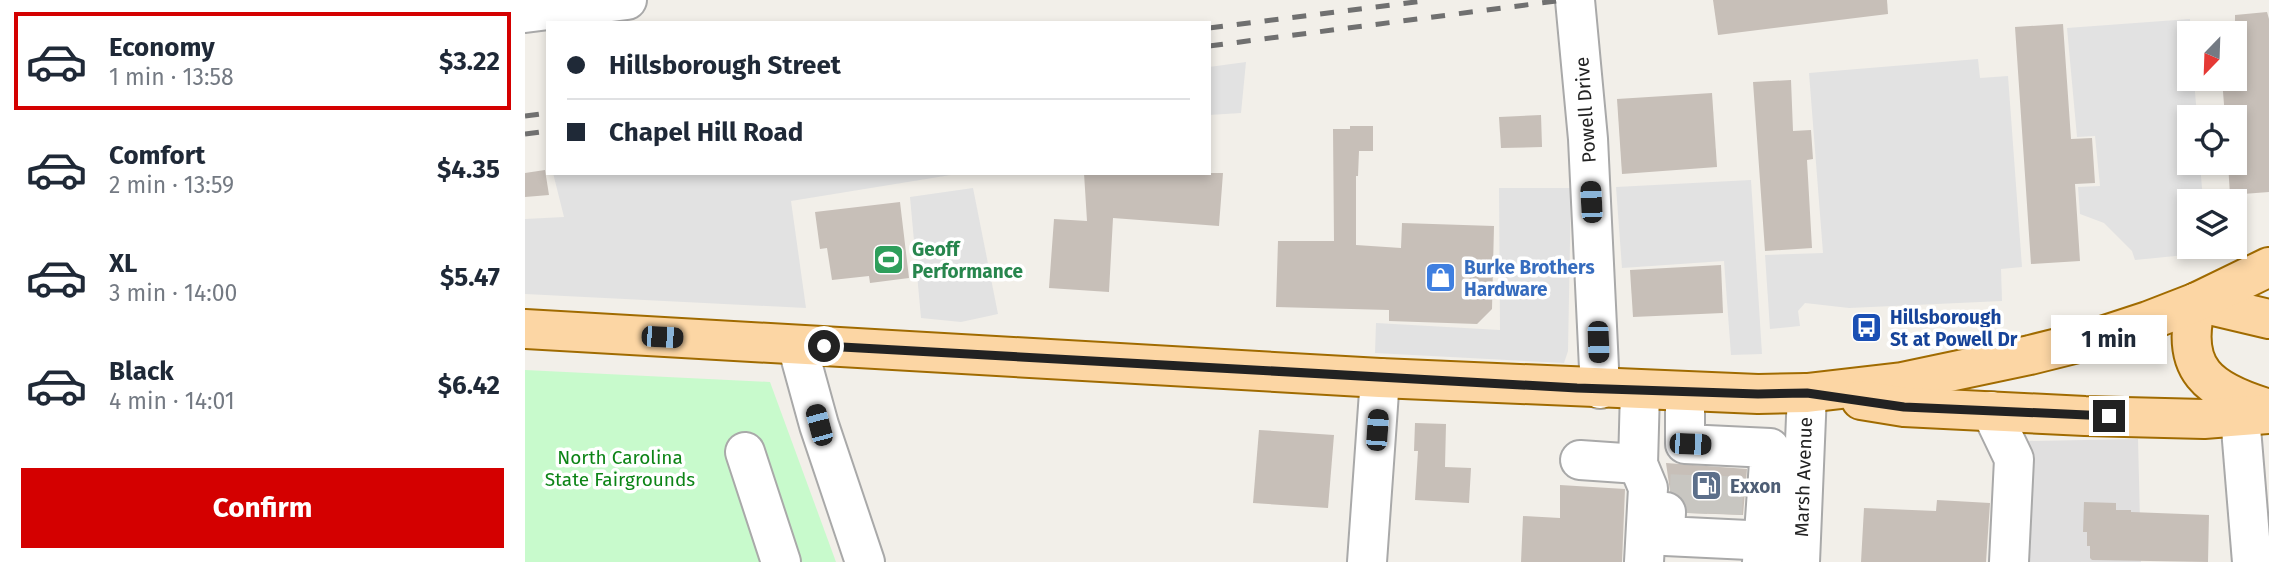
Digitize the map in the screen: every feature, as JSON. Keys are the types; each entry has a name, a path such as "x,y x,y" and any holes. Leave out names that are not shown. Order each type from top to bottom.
{"main road":[{"path":"525,329 1640,391 1807,393 1902,382 2030,355 2113,332 2197,302 2269,267"},
{"path":"2197,302 2269,319"},
{"path":"2197,302 2191,340 2195,360 2204,377 2220,391 2259,413"},
{"path":"1807,393 1904,407 1991,411 2204,419 2259,413"}],"street":[{"path":"525,13 574,4 627,0"},
{"name":"Powell Drive","path":"1575,0 1588,149 1600,389"},
{"path":"797,345 819,425 865,562"},
{"path":"1367,562 1380,378"},
{"path":"1640,391 1689,456"},
{"path":"1685,393 1689,456"},
{"name":"Marsh Avenue","path":"1782,552 1787,461 1807,393"},
{"path":"1991,411 2014,459"},
{"path":"2009,562 2014,459 2040,413"},
{"path":"2252,562 2259,413"},
{"path":"1580,460 1689,456 1770,448 1787,461"},
{"path":"745,452 781,562"},
{"path":"1644,562 1648,488 1689,456"},
{"path":"1697,523 1782,552"}],"shaded area":[{"path":"2190,19 2177,21 2177,91 2195,91 2196,105 2177,105 2177,175 2201,175 2202,189 2177,189 2177,256 2135,260 2132,251 2104,223 2080,214 2078,187 2100,186 2095,136 2077,137 2067,28"},
{"path":"1978,59 1980,78 2008,76 2022,267 2001,269 2002,301 1849,308 1805,303 1798,311 1800,326 1770,329 1765,255 1823,253 1809,73"},
{"path":"1246,62 1241,113 1211,115 1211,67"},
{"path":"554,175 951,175 791,201 806,308 525,294 525,219 564,217"},
{"path":"1751,180 1762,354 1731,355 1724,261 1622,268 1616,187"},
{"path":"973,188 998,314 961,322 921,318 910,197"},
{"path":"1499,188 1571,188 1568,351 1564,363 1375,353 1376,323 1500,330"},
{"path":"2138,439 2141,562 2028,562 2026,441"}],"green space":[{"name":"North Carolina State Fairgrounds","path":"525,370 770,382 836,562 525,562"}],"building":[{"path":"1713,0 1887,0 1888,14 1718,35"},
{"path":"2267,12 2269,19 2269,192 2247,194 2247,189 2230,189 2229,175 2247,175 2247,105 2224,105 2223,91 2247,91 2247,21 2235,21 2235,15"},
{"path":"2063,24 2071,139 2092,138 2095,183 2075,184 2080,261 2031,264 2015,27"},
{"path":"1791,80 1793,131 1811,130 1813,159 1807,160 1812,248 1765,251 1753,82"},
{"path":"1712,93 1717,167 1622,174 1617,99"},
{"path":"1541,115 1542,147 1501,148 1499,117"},
{"path":"1350,126 1373,126 1373,151 1359,151 1356,176 1356,245 1401,248 1402,223 1494,226 1492,309 1477,324 1389,321 1389,310 1276,307 1278,241 1334,241 1333,129 1350,129"},
{"path":"545,170 549,195 525,197 525,173"},
{"path":"1223,173 1219,226 1113,218 1109,292 1049,288 1054,219 1087,221 1084,175"},
{"path":"900,202 909,278 870,283 869,276 832,280 827,248 820,249 815,212"},
{"path":"1721,265 1723,313 1633,317 1630,270"},
{"path":"1415,423 1446,424 1445,467 1471,468 1469,503 1415,500 1418,451 1414,451"},
{"path":"1259,430 1334,435 1328,508 1253,503"},
{"path":"1666,463 1747,469 1743,515 1688,513 1685,501 1670,491"},
{"path":"1560,485 1625,489 1622,562 1521,562 1523,516 1560,518"},
{"path":"1937,500 1990,503 1986,562 1861,562 1864,508 1936,511"},
{"path":"2084,502 2116,503 2116,510 2131,512 2209,515 2208,562 2092,560 2090,546 2087,546 2087,532 2083,532"}],"tunnel":[{"path":"1688,513 1690,464"},
{"path":"1723,514 1725,465"}],"railway":[{"path":"1211,28 1431,0"},
{"path":"1211,46 1564,0"},
{"path":"525,116 546,113"},
{"path":"525,134 546,131"}],"place":[{"name":"Geoff Performance","path":"889,260"},
{"name":"Burke Brothers Hardware","path":"1441,278"},
{"name":"Hillsborough St at Powell Dr","path":"1867,328"},
{"name":"Exxon","path":"1707,486"}],"route":[{"path":"824,346 1577,388 1696,393 1807,393 1904,407 2109,416"}]}
